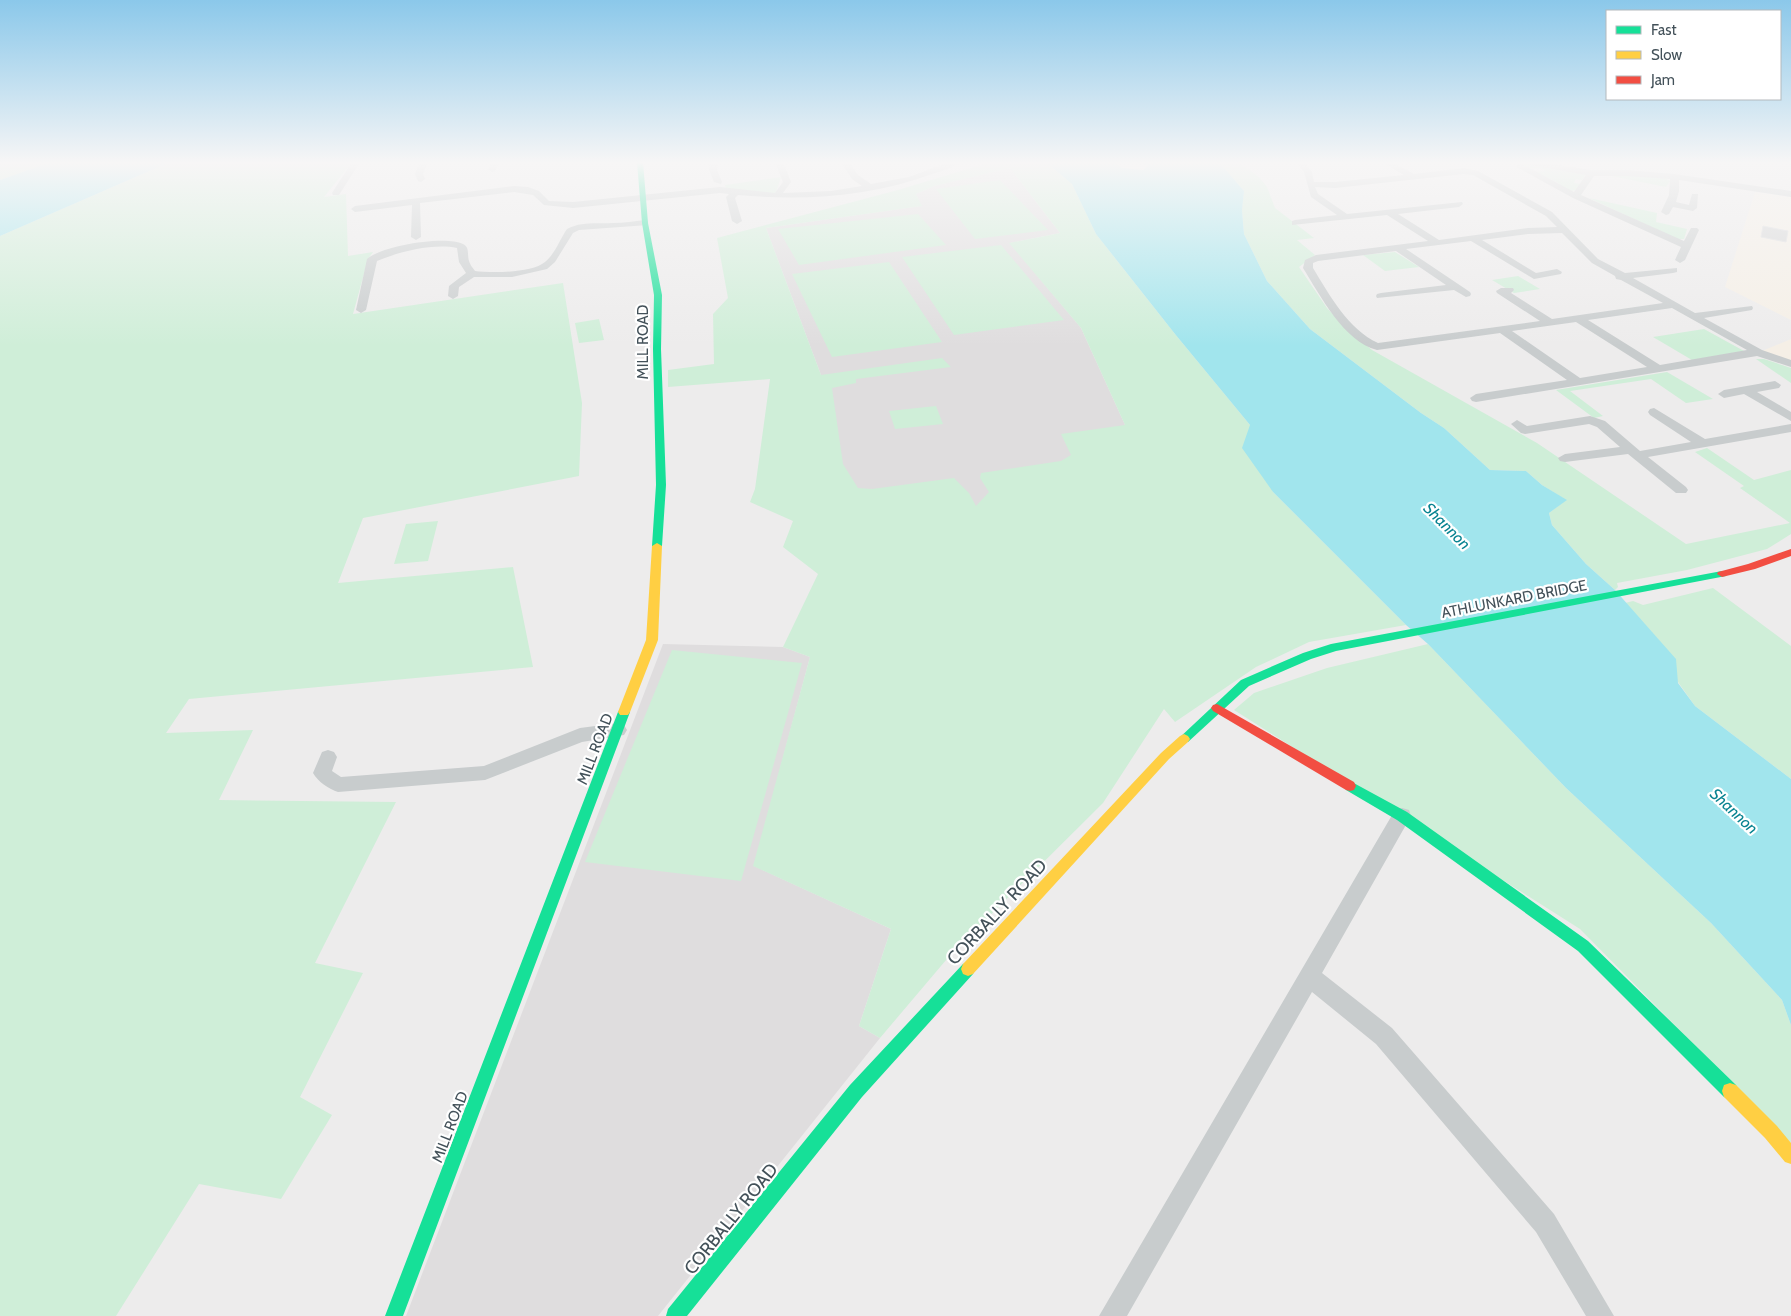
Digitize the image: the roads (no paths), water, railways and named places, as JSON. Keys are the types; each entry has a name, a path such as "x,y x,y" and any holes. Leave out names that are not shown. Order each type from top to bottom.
{"street":[{"path":"416,223 416,237"},
{"path":"453,296 454,286 472,274 491,276 542,268 549,263 570,231 582,226 636,223"},
{"name":"MILL ROAD","path":"394,1316 652,640 660,494 658,295 645,223"},
{"path":"1408,223 1436,242"},
{"path":"1559,223 1595,262 1758,352 1791,364"},
{"path":"1636,223 1686,246"},
{"path":"1566,230 1528,231 1316,258 1308,262 1308,268 1333,310 1369,344 1377,347 1674,304"},
{"path":"1680,260 1694,230"},
{"path":"1472,238 1529,277 1557,272"},
{"path":"361,310 372,258 384,252 446,243 454,244 463,249 464,262 472,274"},
{"path":"1398,248 1466,294"},
{"path":"1620,276 1673,270"},
{"path":"1381,296 1455,287"},
{"path":"1509,290 1501,291 1549,322"},
{"path":"1694,316 1748,308"},
{"path":"1577,318 1656,368"},
{"path":"1502,329 1577,381"},
{"path":"1476,398 1758,352"},
{"path":"1724,394 1774,385"},
{"path":"1746,390 1791,417"},
{"path":"1654,412 1703,444"},
{"path":"1524,429 1590,420 1601,424 1681,490"},
{"path":"1565,458 1703,444 1791,428"},
{"name":"ATHLUNKARD BRIDGE","path":"1415,633 1697,580 1751,567 1791,552"},
{"name":"CORBALLY ROAD","path":"675,1316 856,1091 1165,756 1217,708 1245,683 1307,656 1335,647 1415,633"},
{"path":"1217,708 1402,816 1583,946 1772,1132 1791,1156"},
{"path":"328,757 322,773 338,785 485,773 580,735 618,730"},
{"path":"1112,1316 1402,816"},
{"path":"1309,976 1384,1036 1539,1216 1601,1316"}],"water":[{"path":"0,223 29,223 0,236"},
{"name":"Shannon","path":"1091,223 1243,223 1244,234 1267,281 1310,329 1421,413 1444,428 1490,470 1526,471 1542,485 1567,500 1549,513 1552,525 1586,564 1615,590 1676,659 1678,683 1695,706 1791,779 1791,1025 1782,1000 1711,923 1566,788 1428,644 1406,625 1273,492 1242,448 1250,425 1096,234"}]}
